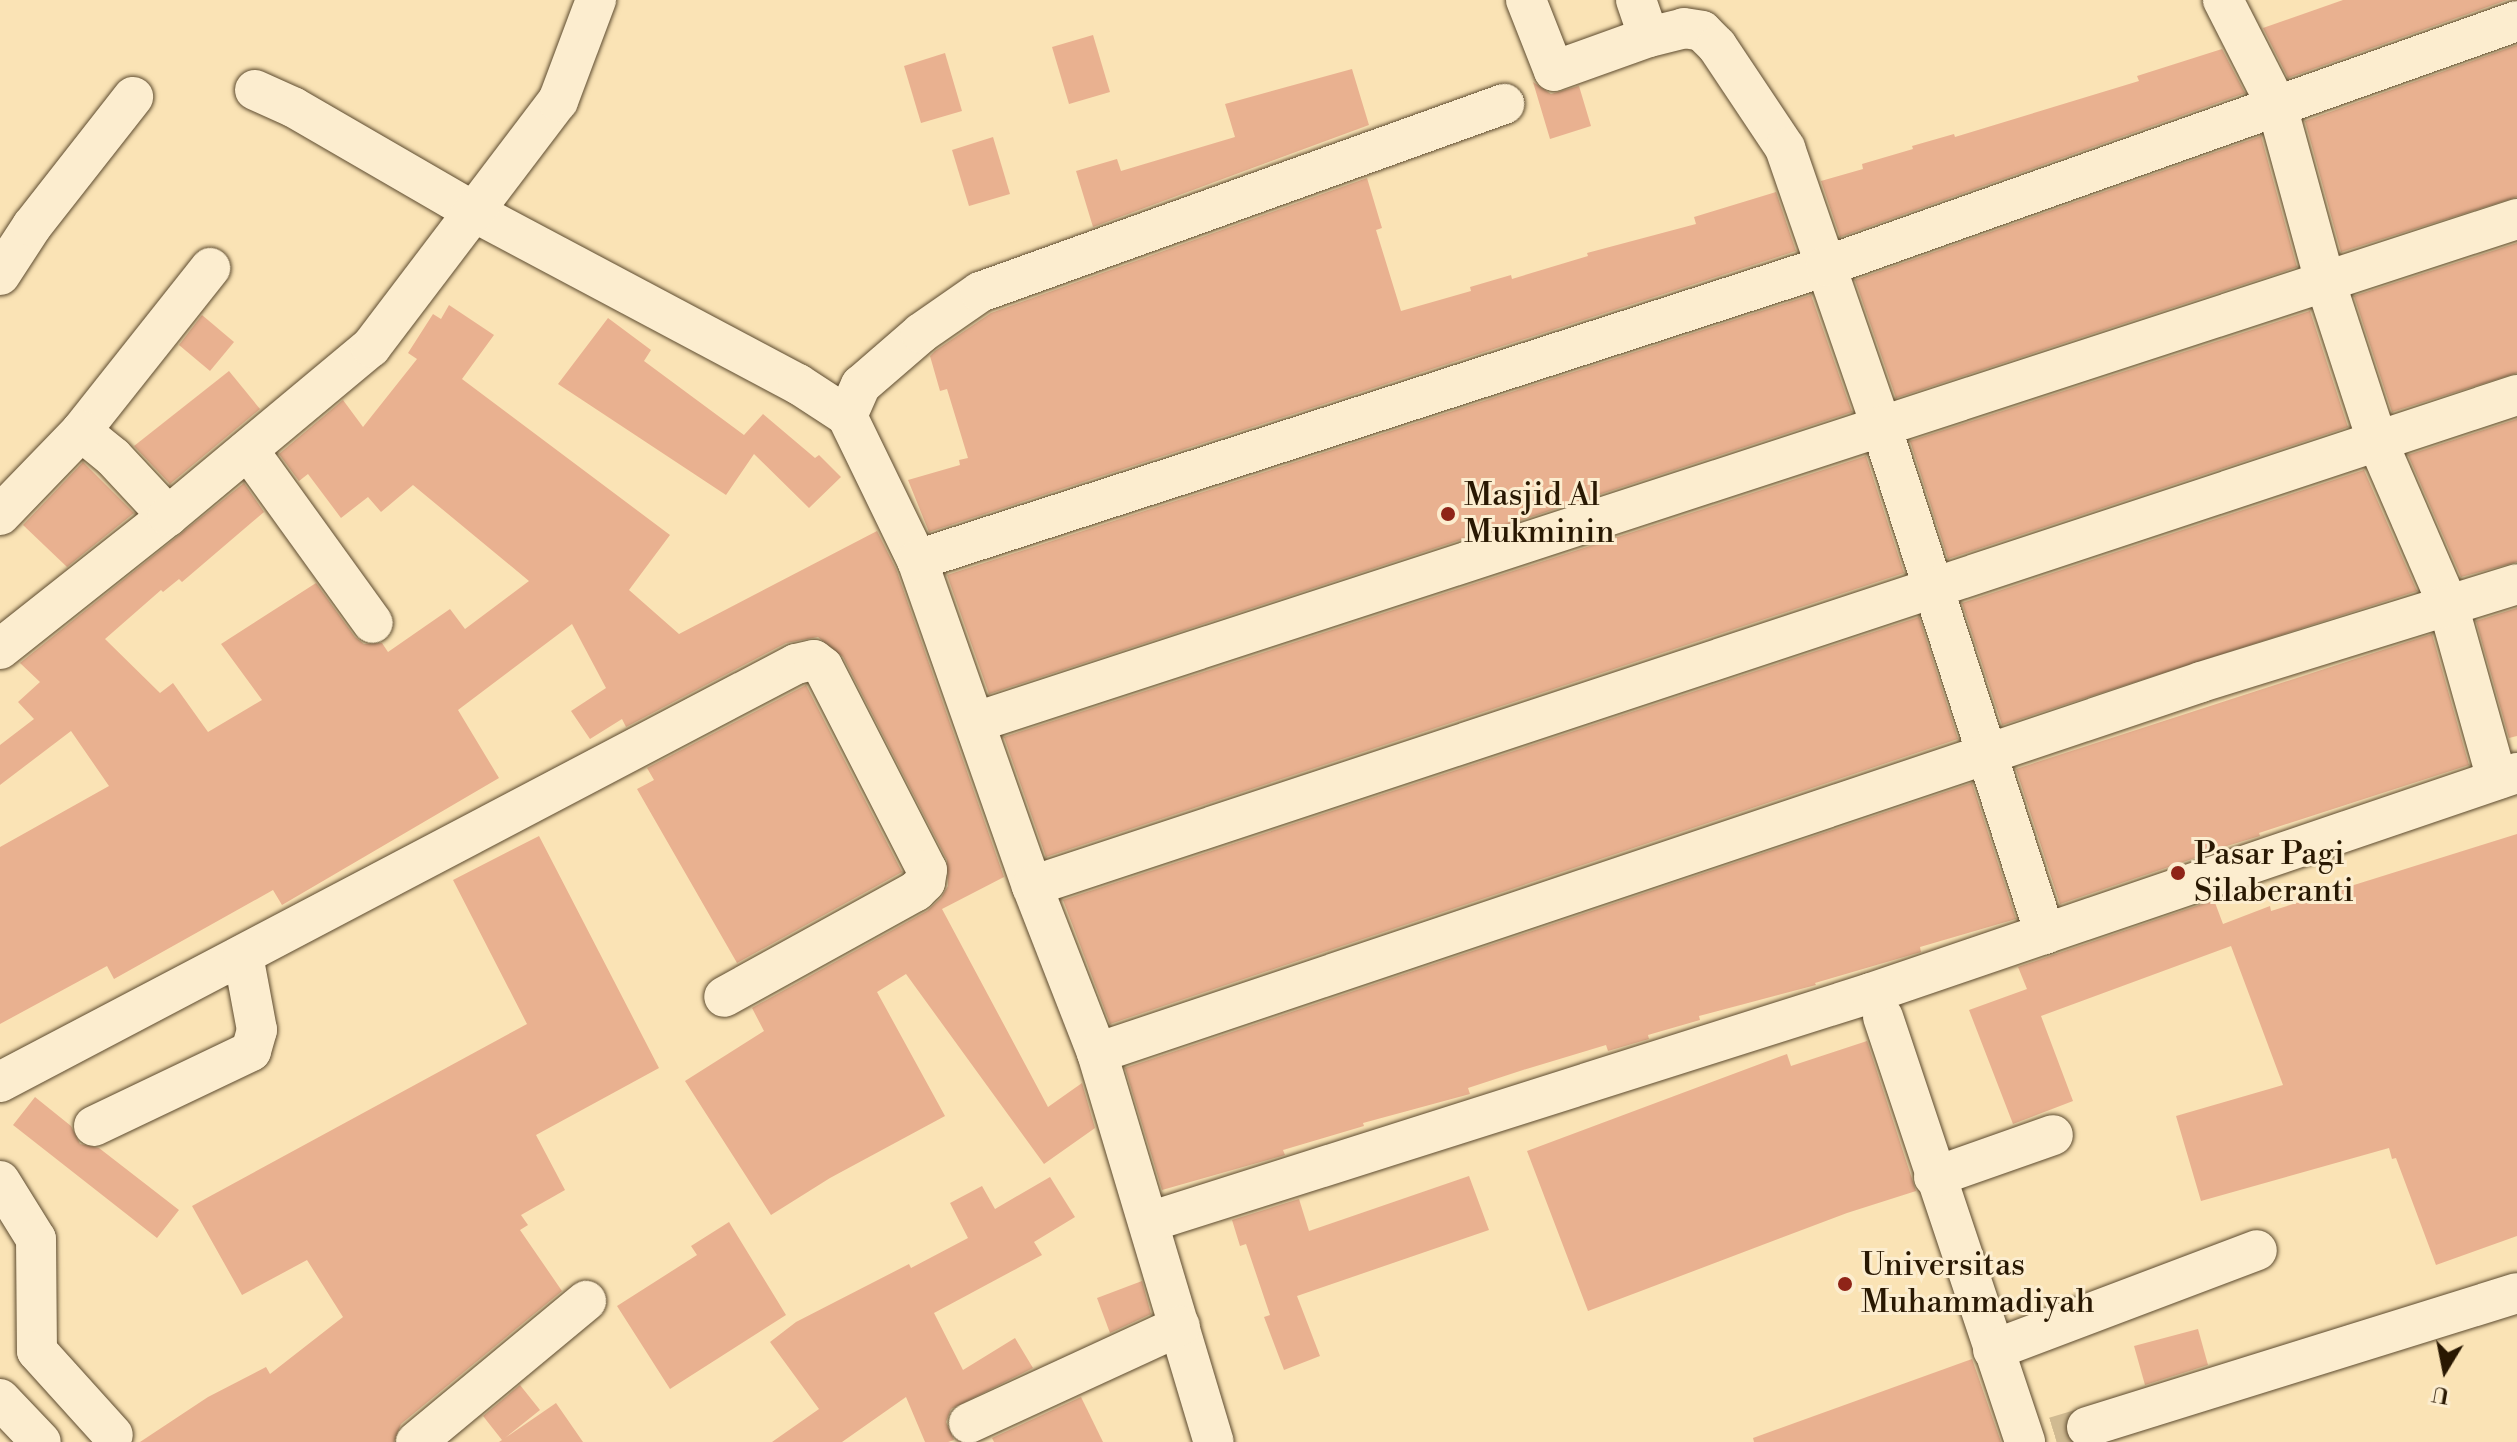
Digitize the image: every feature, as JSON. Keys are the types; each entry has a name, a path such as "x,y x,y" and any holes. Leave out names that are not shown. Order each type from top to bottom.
{"street":[{"path":"0,649 168,516 371,347 476,213 558,101 596,0"},
{"path":"1526,0 1554,71 1649,37 1684,28 1702,31 1717,46 1785,148 1881,426 1931,590 1982,745 1988,753 2045,934"},
{"path":"1636,0 1649,37"},
{"path":"1149,1222 1411,1142 2045,934 2507,776 2448,605 2378,443 2325,281 2277,106 2223,0"},
{"path":"917,560 1826,266 2517,21"},
{"path":"255,90 293,107 476,213 731,347 847,416 917,560 1032,886 1097,1053 1214,1442"},
{"path":"0,275 32,226 133,97"},
{"path":"847,416 861,385 921,333 980,292 1504,104"},
{"path":"976,722 2517,219"},
{"path":"0,515 81,431 210,268"},
{"path":"1032,886 2517,395"},
{"path":"81,431 113,457 168,516"},
{"path":"248,450 373,623"},
{"path":"1097,1053 2201,682 2517,584"},
{"path":"0,1082 796,664 814,660 823,667 927,870 925,882 916,891 724,997"},
{"path":"94,1126 251,1051 257,1030 243,955"},
{"path":"1883,1017 1993,1350 2052,1437 2517,1293"},
{"path":"1934,1177 2053,1135"},
{"path":"0,1181 36,1239 37,1351 113,1435"},
{"path":"1993,1350 2257,1250"},
{"path":"416,1442 586,1301"},
{"path":"969,1423 1180,1326"},
{"path":"0,1399 41,1442"}],"building":[{"path":"2343,0 2507,0 2288,78 2263,28"},
{"path":"1093,35 1110,92 1069,104 1052,47"},
{"path":"2517,45 2517,197 2341,252 2305,121"},
{"path":"2222,49 2245,93 1840,237 1821,181 1863,169 1862,164 1913,149 1912,146 1954,134 1955,137 2139,81 2137,76"},
{"path":"945,53 962,111 921,123 904,66"},
{"path":"1352,69 1369,125 1093,227 1076,171 1117,159 1121,171 1235,137 1225,104"},
{"path":"1533,82 1551,94 1579,86 1591,126 1550,139"},
{"path":"2261,136 2297,267 1896,398 1855,280"},
{"path":"993,137 1010,194 969,206 952,150"},
{"path":"1367,178 1382,228 1376,230 1401,311 1471,291 1470,287 1511,275 1512,279 1588,256 1587,253 1696,224 1694,217 1776,192 1796,251 929,532 908,480 960,465 959,460 968,458 947,389 940,391 930,356 935,351 991,313"},
{"path":"2517,243 2517,373 2392,412 2354,296"},
{"path":"1811,295 1852,412 989,694 947,575"},
{"path":"449,305 494,335 462,379 670,535 629,590 679,634 877,531 896,569 1004,877 942,909 1048,1107 1082,1083 1095,1128 1044,1164 906,974 877,992 945,1116 830,1178 771,1215 685,1081 764,1031 752,1008 927,911 948,886 947,860 843,657 818,637 786,643 626,727 622,719 590,739 571,711 606,688 572,624 458,710 499,778 282,905 273,890 114,979 107,966 0,1024 0,847 109,786 71,731 0,785 0,745 34,719 18,702 40,682 20,663 244,483 264,512 182,582 179,579 163,592 161,590 105,639 160,693 173,683 208,732 262,700 221,644 316,583 355,637 364,644 382,643 388,652 450,609 465,629 529,581 413,485 381,512 368,497 341,518 308,474 299,481 279,454 343,400 363,427 417,359 408,353 433,314 441,319"},
{"path":"2310,311 2348,427 1948,559 1910,441"},
{"path":"202,315 234,342 210,371 179,345"},
{"path":"608,318 651,350 644,361 744,435 763,414 815,458 819,455 841,477 809,508 754,454 726,495 558,384"},
{"path":"229,371 260,409 170,484 134,446"},
{"path":"2517,419 2517,562 2461,577 2408,455"},
{"path":"1866,456 1904,573 1046,857 1004,737"},
{"path":"83,462 134,513 67,567 23,525"},
{"path":"2364,470 2417,591 2002,725 1962,603"},
{"path":"2517,608 2517,736 2509,738 2476,621"},
{"path":"1919,617 1958,739 1110,1024 1063,900"},
{"path":"2432,634 2469,765 2259,833 2260,836 2060,904 2016,769"},
{"path":"806,685 902,872 737,963 637,789 654,780 647,768"},
{"path":"1972,783 2016,919 1920,947 1921,952 1816,985 1699,1016 1700,1020 1648,1035 1649,1039 1608,1051 1606,1045 1523,1070 1468,1088 1470,1094 1363,1123 1364,1126 1283,1150 1285,1155 1162,1190 1125,1068"},
{"path":"2517,834 2517,1236 2436,1265 2396,1158 2392,1159 2389,1148 2201,1201 2176,1116 2283,1085 2231,946 2041,1016 2073,1101 2013,1124 1969,1010 2027,989 2018,967 2214,900 2223,924 2270,906 2271,911"},
{"path":"539,836 659,1068 536,1135 565,1190 521,1215 528,1225 520,1230 562,1291 401,1424 394,1442 140,1442 208,1397 266,1367 270,1374 343,1317 307,1260 242,1295 192,1206 527,1024 453,880"},
{"path":"1867,1041 1916,1191 1847,1213 1588,1311 1527,1151 1787,1054 1791,1066"},
{"path":"35,1097 71,1126 80,1144 99,1148 179,1210 157,1238 13,1125"},
{"path":"1469,1176 1489,1230 1297,1296 1320,1356 1284,1370 1264,1317 1270,1315 1246,1244 1240,1246 1232,1220 1299,1199 1309,1231"},
{"path":"1050,1177 1075,1217 1034,1242 1042,1255 934,1313 963,1370 1015,1338 1033,1368 951,1409 946,1422 954,1440 948,1442 925,1442 906,1397 842,1442 772,1442 819,1409 770,1342 796,1322 909,1264 911,1268 968,1238 950,1203 982,1186 995,1209"},
{"path":"729,1222 786,1315 670,1389 617,1306 697,1255 691,1246"},
{"path":"1142,1281 1151,1314 1110,1333 1097,1298"},
{"path":"2198,1329 2208,1365 2145,1385 2134,1346"},
{"path":"1972,1359 2001,1442 1754,1442 1753,1438"},
{"path":"520,1385 540,1410 505,1438 556,1403 583,1442 499,1442 502,1440 483,1416"},
{"path":"1081,1397 1103,1442 994,1442 992,1438"}],"tunnel":[{"path":"2055,1437 2087,1427"}],"place":[{"name":"Masjid Al Mukminin","path":"1448,514"},
{"name":"Pasar Pagi Silaberanti","path":"2178,873"},
{"name":"Universitas Muhammadiyah","path":"1845,1284"}]}
